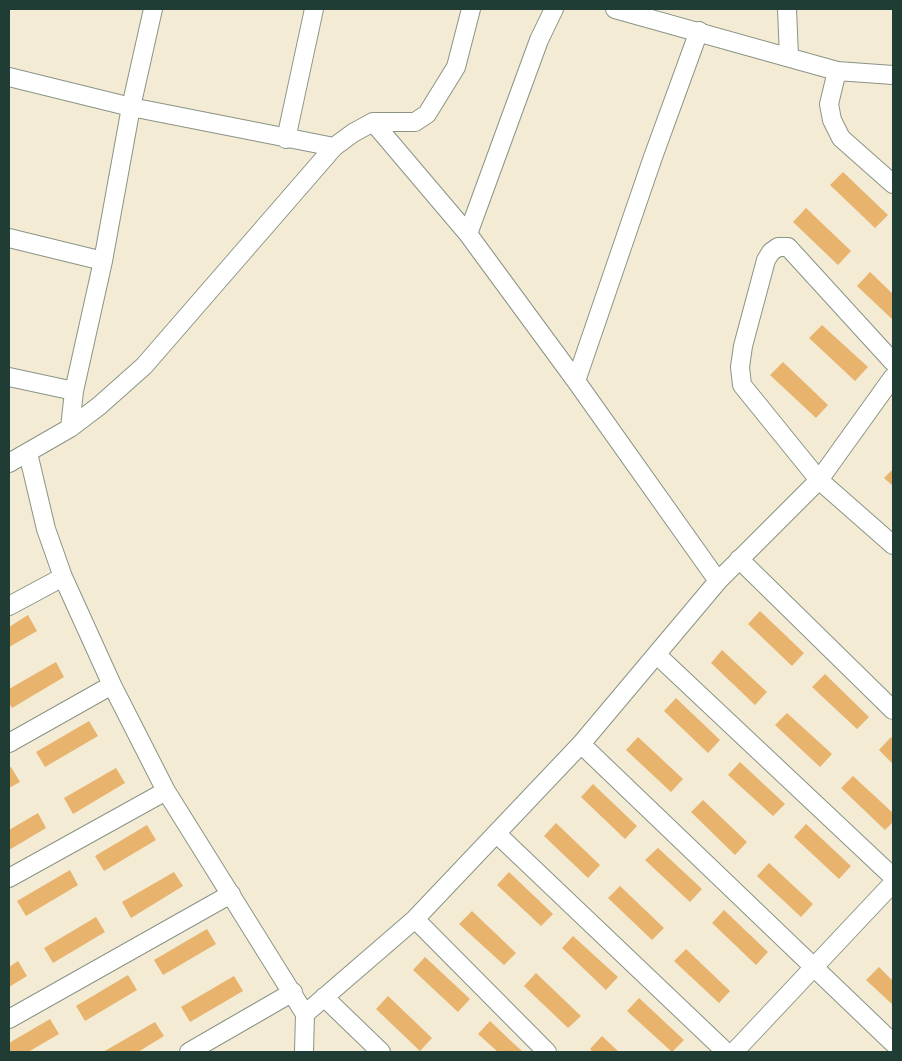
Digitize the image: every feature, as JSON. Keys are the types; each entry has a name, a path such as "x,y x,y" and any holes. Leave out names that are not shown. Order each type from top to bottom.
{"street":[{"path":"70,428 74,391 103,261 131,106 153,9"},
{"path":"286,139 314,9"},
{"path":"9,463 70,428 99,406 144,366 334,147 353,133 373,122 415,122 427,114 456,67 471,9"},
{"path":"468,234 539,40 554,9"},
{"path":"787,9 789,56"},
{"path":"621,10 837,71 893,76"},
{"path":"576,381 653,157 699,31"},
{"path":"837,71 829,104 832,120 841,138 893,184"},
{"path":"9,78 286,139 334,147"},
{"path":"373,122 468,234 576,381 718,581"},
{"path":"9,238 103,261"},
{"path":"893,362 788,247 778,248 771,252 766,260 743,346 740,367 742,385 819,480 893,545"},
{"path":"9,377 74,391"},
{"path":"305,1014 415,919 581,744 718,581 819,480 893,377"},
{"path":"28,452 46,529 63,577 112,685 166,791 305,1014 304,1052"},
{"path":"739,559 893,710"},
{"path":"9,606 63,577"},
{"path":"657,655 893,877"},
{"path":"9,743 112,685"},
{"path":"581,744 893,1043"},
{"path":"9,878 166,791"},
{"path":"497,834 726,1052"},
{"path":"734,1052 893,883"},
{"path":"9,1019 231,894"},
{"path":"415,919 547,1052"},
{"path":"188,1052 293,992"},
{"path":"324,997 381,1052"}],"building":[{"path":"843,172 888,215 875,228 830,185"},
{"path":"806,208 851,251 838,265 793,222"},
{"path":"870,272 893,294 893,320 857,286"},
{"path":"822,325 868,367 855,381 809,338"},
{"path":"783,362 828,405 816,418 770,375"},
{"path":"893,469 893,486 884,478"},
{"path":"760,611 804,653 792,666 748,624"},
{"path":"28,615 37,631 9,647 9,627"},
{"path":"722,650 767,692 755,705 711,663"},
{"path":"56,662 64,677 12,708 9,703 9,689"},
{"path":"825,674 869,717 857,729 812,687"},
{"path":"676,698 720,740 708,753 664,711"},
{"path":"787,713 832,754 820,767 775,725"},
{"path":"89,721 98,736 45,767 36,752"},
{"path":"638,737 683,779 671,792 626,750"},
{"path":"891,737 893,740 893,764 879,750"},
{"path":"740,762 785,804 773,816 728,775"},
{"path":"11,767 20,782 9,788 9,768"},
{"path":"116,768 125,783 73,814 64,798"},
{"path":"853,776 893,813 893,822 885,830 841,788"},
{"path":"593,784 637,826 625,839 581,797"},
{"path":"703,800 747,842 735,855 691,812"},
{"path":"38,813 46,828 9,850 9,830"},
{"path":"556,823 600,865 588,878 544,836"},
{"path":"806,824 851,866 839,879 794,837"},
{"path":"147,825 156,840 104,871 95,856"},
{"path":"658,848 702,889 690,902 645,860"},
{"path":"769,863 813,904 801,917 757,876"},
{"path":"70,870 78,885 26,916 17,901"},
{"path":"174,872 183,886 131,918 122,902"},
{"path":"509,872 553,914 541,926 497,885"},
{"path":"620,886 664,928 652,940 608,898"},
{"path":"724,910 768,952 756,965 712,923"},
{"path":"472,911 516,953 504,965 459,924"},
{"path":"96,917 105,932 53,963 44,948"},
{"path":"207,929 216,944 163,975 154,960"},
{"path":"573,936 618,977 606,990 562,948"},
{"path":"686,949 730,991 719,1003 674,961"},
{"path":"425,957 470,999 458,1012 413,970"},
{"path":"18,961 27,976 9,987 9,967"},
{"path":"879,967 893,981 893,1005 866,980"},
{"path":"536,973 581,1016 568,1028 524,986"},
{"path":"128,975 137,990 85,1021 76,1006"},
{"path":"234,976 243,991 190,1022 181,1007"},
{"path":"388,996 432,1038 420,1051 376,1009"},
{"path":"639,998 684,1040 672,1052 627,1011"},
{"path":"50,1019 59,1034 28,1052 9,1052 9,1043"},
{"path":"490,1021 523,1052 498,1052 478,1034"},
{"path":"155,1022 164,1036 138,1052 103,1052"},
{"path":"602,1036 619,1052 593,1052 590,1049"}]}
